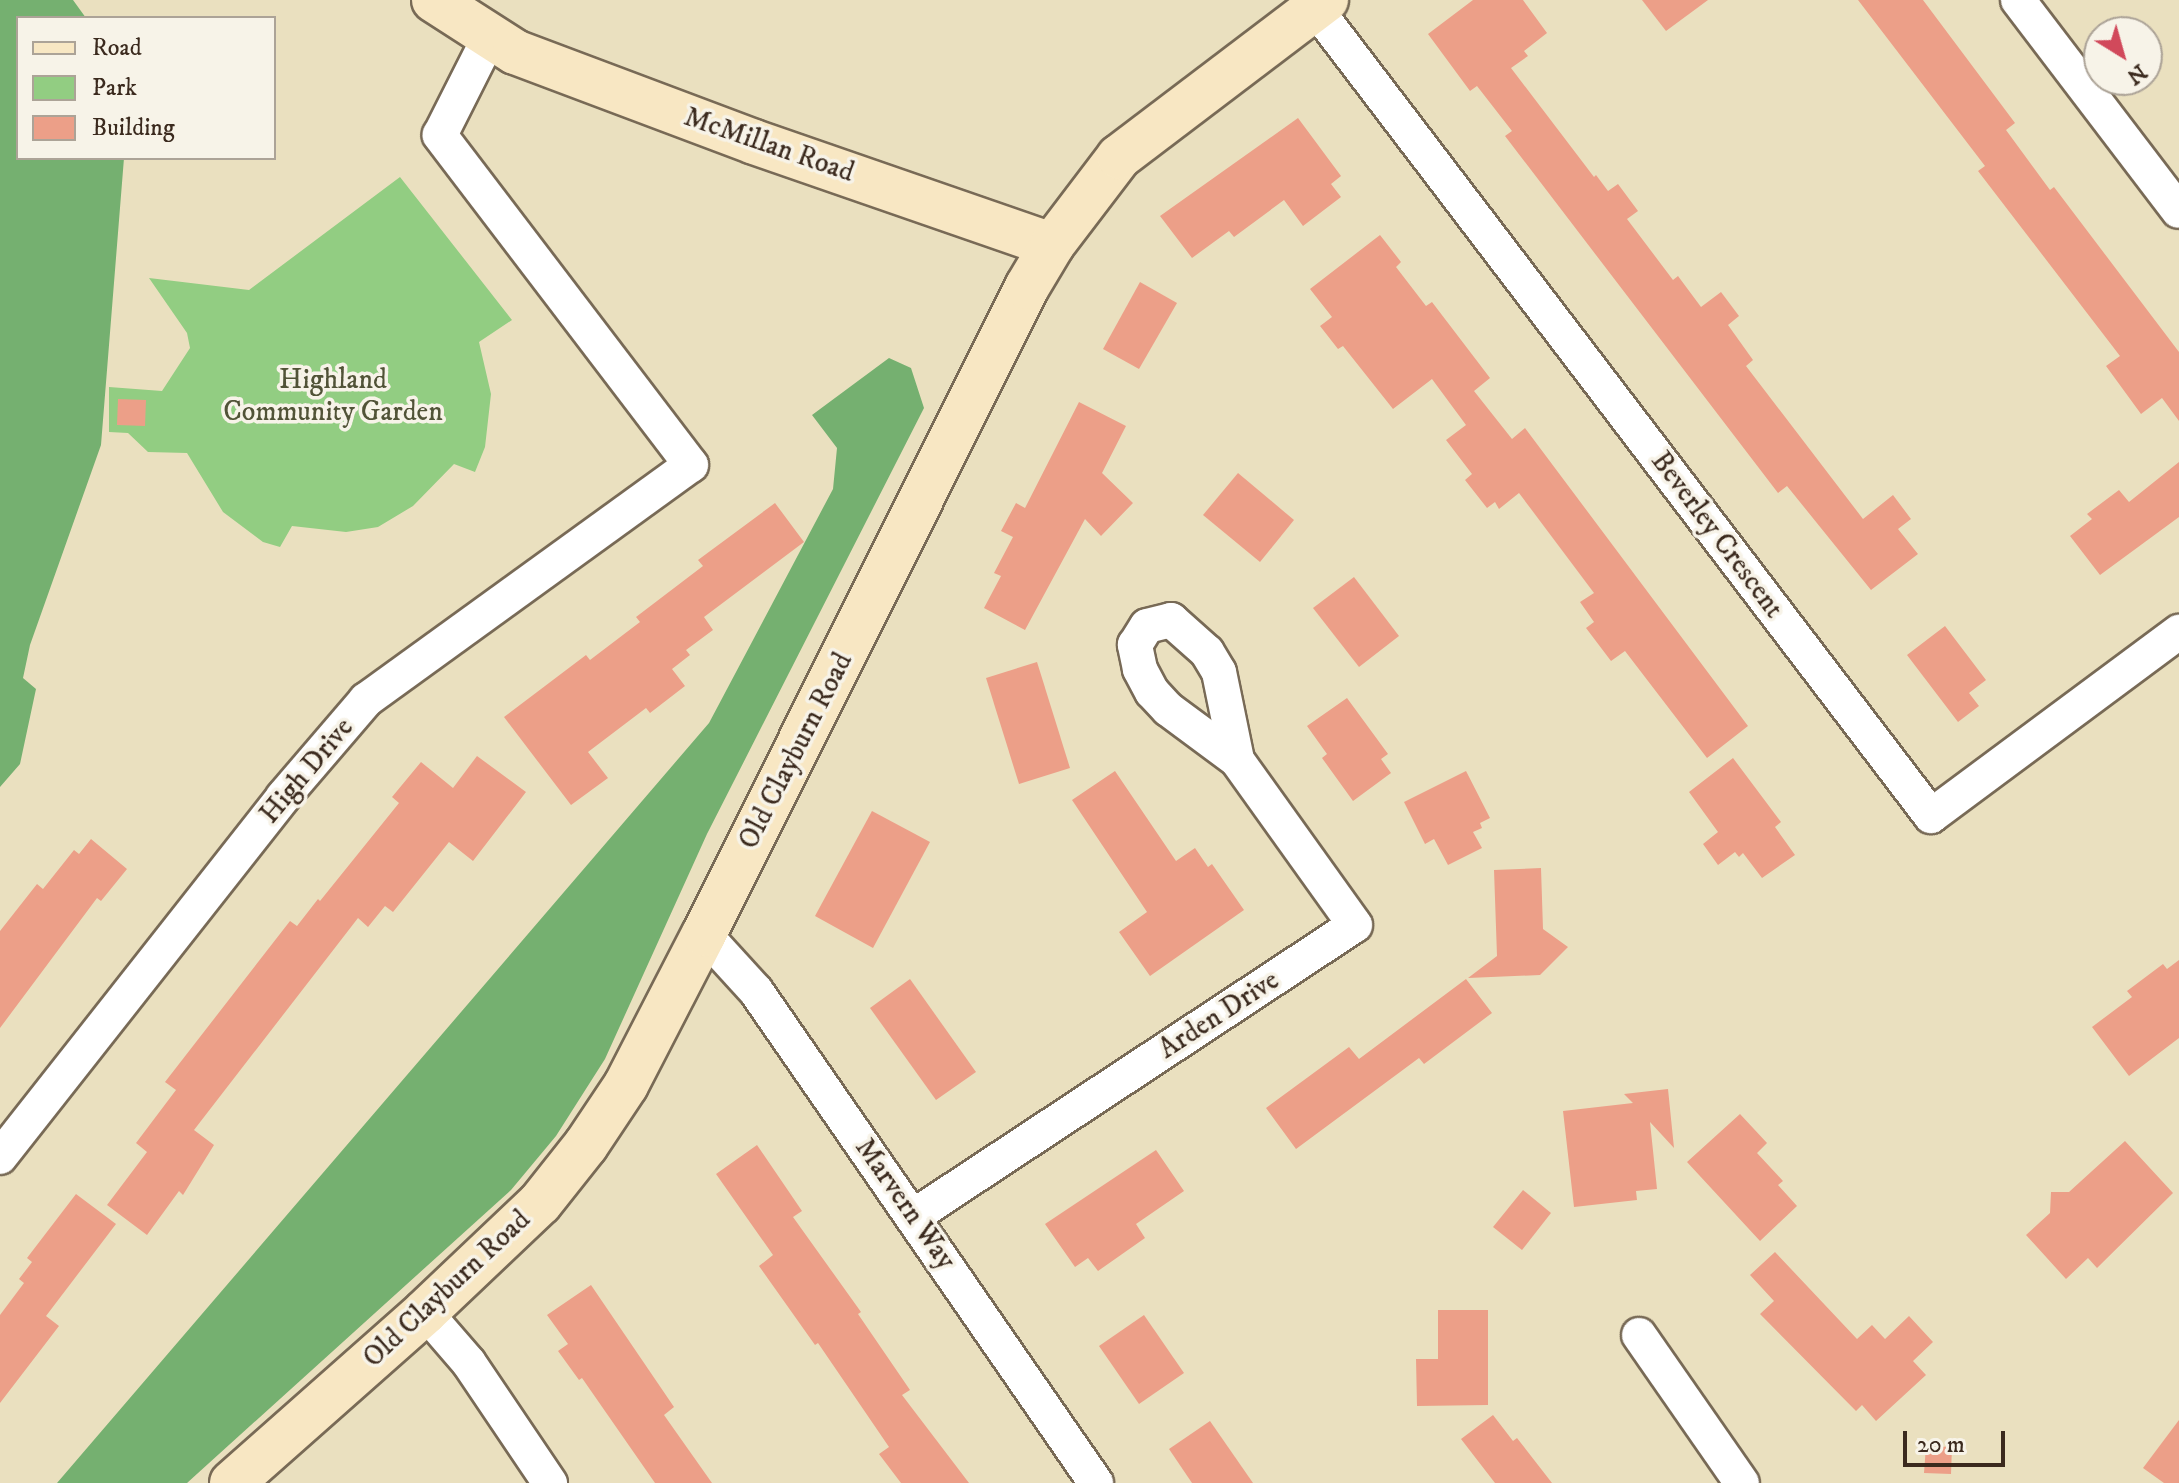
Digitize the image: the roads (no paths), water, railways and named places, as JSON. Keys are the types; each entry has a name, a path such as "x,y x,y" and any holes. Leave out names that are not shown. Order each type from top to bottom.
{"main road":[{"name":"McMillan Road","path":"434,0 515,52 754,142 1052,245"},
{"name":"Old Clayburn Road","path":"232,1483 425,1312 540,1203 586,1145 626,1085 1027,287 1052,245 1119,157 1321,4"}],"street":[{"path":"2018,0 2179,211"},
{"name":"Beverley Crescent","path":"1321,4 1931,816 2179,632"},
{"name":"High Drive","path":"0,1157 283,797 366,700 691,465 440,135 490,36"},
{"name":"Arden Drive","path":"914,1216 1355,925 1237,760"},
{"name":"Marvern Way","path":"704,934 756,991 1096,1483"},
{"path":"425,1312 469,1363 550,1483"},
{"path":"1639,1335 1742,1483"}],"park label":[{"name":"Highland Community Garden","path":"333,396"}]}
